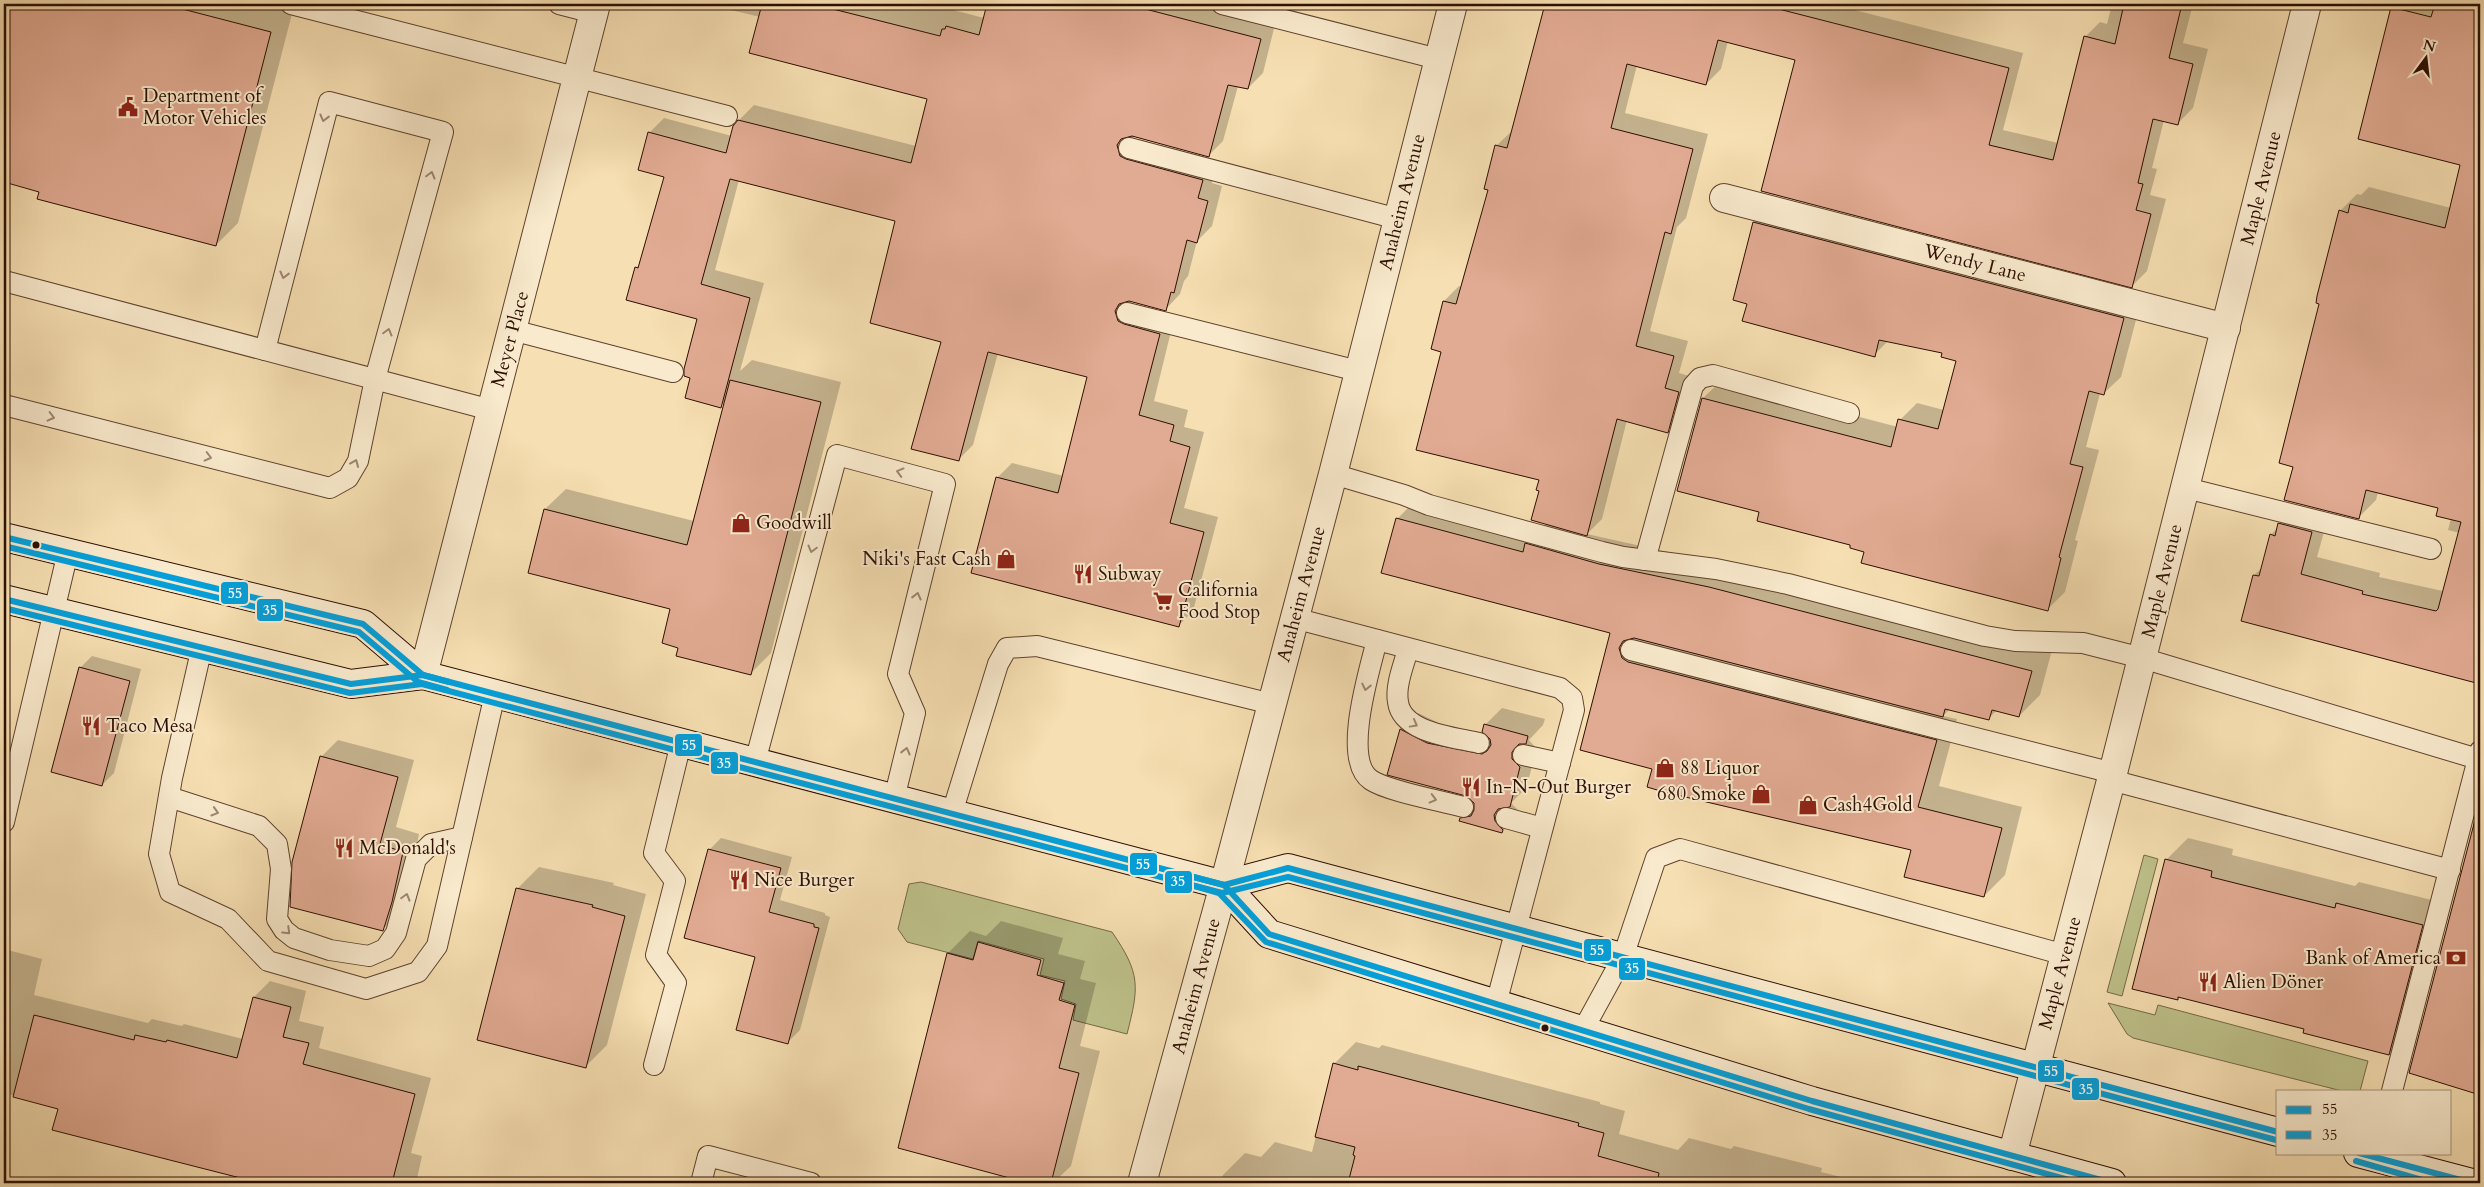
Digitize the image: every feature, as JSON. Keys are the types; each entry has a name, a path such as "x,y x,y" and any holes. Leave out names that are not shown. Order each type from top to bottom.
{"main road":[{"name":"Anaheim Avenue","path":"1142,1183 1224,885 1333,474 1453,4"},
{"name":"Maple Avenue","path":"2012,1156 2186,488 2307,4"},
{"name":"Meyer Place","path":"423,675 595,8"},
{"name":"Wendy Lane","path":"1724,198 2226,328"},
{"path":"4,536 363,624 423,675"},
{"path":"4,599 351,684 423,675 1224,885 1288,868 2276,1131"},
{"path":"1224,885 1268,934 1812,1102 2112,1183"},
{"path":"2369,1155 2431,1178 2472,1183"}],"lane":[{"path":"291,4 727,116"},
{"path":"560,4 595,8"},
{"path":"1222,4 1438,59"},
{"path":"4,405 330,488 348,478 358,461 375,379 443,132 328,102 265,350"},
{"path":"1129,148 1398,219"},
{"path":"4,281 491,410"},
{"path":"1127,313 1358,371"},
{"path":"512,330 673,372"},
{"path":"1644,560 1693,386 1700,378 1713,375 1849,413"},
{"path":"754,762 837,455 945,484 898,674 915,713 894,799"},
{"path":"1333,474 1404,495 1429,505 1602,552 1644,560 1716,569 1788,584 1985,636 2015,641 2083,643 2142,658 2479,755 2392,1090"},
{"path":"2186,488 2431,549"},
{"path":"4,822 68,552"},
{"path":"1294,618 1560,688 1572,698 1574,710 1496,1004"},
{"path":"1377,640 1358,735 1359,760 1363,772 1371,780 1392,788 1463,807"},
{"path":"952,814 998,664 1007,648 1037,646 1272,704"},
{"path":"202,647 169,798 159,854 170,892 228,918 268,961 366,989 418,972 437,946 495,694"},
{"path":"1408,649 1398,687 1398,701 1401,714 1418,727 1479,743"},
{"path":"1631,650 2112,776 2450,870"},
{"path":"654,1065 676,983 656,955 675,881 654,853 681,743"},
{"path":"1523,755 1560,762"},
{"path":"169,798 259,826 277,844 281,869 276,919 284,930 294,938 330,950 369,956 385,949 396,933 416,859 431,844 462,837"},
{"path":"1506,818 1542,828"},
{"path":"1583,1030 1622,957 1656,858 1680,850 2065,955"},
{"path":"702,1183 708,1156 811,1183"}],"green space":[{"path":"2144,855 2158,859 2122,996 2107,992"},
{"path":"921,882 1112,932 1128,959 1135,981 1134,1004 1127,1034 1073,1020 1076,1004 1061,999 1065,981 1040,975 1044,959 978,941 973,959 907,942 898,929 909,884"},
{"path":"2108,1003 2155,1015 2158,1005 2368,1061 2360,1090 2338,1090 2133,1038 2127,1034"}],"building":[{"name":"Department of Motor Vehicles","path":"4,4 163,4 271,32 216,246 37,199 39,192 4,182"},
{"path":"762,4 813,4 940,36 942,29 945,29 946,26 979,35 987,4 1126,4 1261,39 1248,89 1228,85 1209,157 1132,136 1121,139 1117,145 1120,156 1126,159 1203,180 1198,198 1208,201 1197,243 1187,240 1174,293 1171,292 1166,311 1129,301 1119,304 1115,311 1118,321 1160,334 1139,415 1174,425 1170,441 1190,447 1170,523 1204,532 1179,627 971,573 996,477 1058,493 1087,377 988,352 959,461 911,449 941,342 870,323 895,221 730,179 701,284 750,298 721,408 685,398 690,378 684,376 684,369 697,319 626,300 635,267 638,268 664,177 638,170 648,132 726,153 733,126 738,120 911,163 927,99 749,53"},
{"path":"1545,4 1759,4 2009,68 1989,145 2053,160 2084,36 2115,44 2124,4 2182,4 2169,58 2193,64 2178,125 2153,119 2138,183 2143,184 2136,210 2151,214 2132,288 1761,191 1795,60 1718,40 1706,85 1627,64 1611,128 1693,149 1671,234 1665,232 1636,346 1674,356 1665,388 1679,392 1668,433 1617,419 1587,536 1531,520 1539,491 1536,490 1539,480 1416,450 1441,352 1431,349 1443,301 1456,304 1488,190 1484,189 1495,145 1507,148"},
{"path":"2435,4 2480,4 2480,684 2241,621 2253,575 2259,576 2270,534 2275,536 2278,523 2312,532 2301,574 2363,591 2362,594 2436,611 2438,609 2461,522 2436,516 2438,508 2366,490 2359,519 2284,500 2293,467 2279,463 2319,304 2316,303 2317,296 2339,210 2348,213 2350,204 2445,228 2460,165 2358,139 2391,7 2431,17"},
{"path":"1753,222 2124,318 2104,395 2089,391 2070,464 2083,467 2059,557 2061,558 2048,611 1861,563 1864,552 1850,548 1850,545 1757,521 1759,512 1677,491 1702,398 1891,447 1898,419 1938,429 1956,361 1941,357 1942,353 1879,340 1875,357 1742,321 1747,304 1733,300"},
{"name":"Goodwill","path":"730,380 821,402 751,675 676,656 678,648 662,643 670,609 528,573 544,509 687,545"},
{"path":"1396,518 1523,552 1525,543 1599,564 1709,587 2032,671 2019,717 1992,710 1989,720 1945,709 1943,717 1634,638 1623,641 1619,648 1622,658 1628,662 1937,740 1918,807 2002,828 1984,897 1904,877 1911,850 1647,787 1652,769 1580,750 1610,633 1381,573"},
{"name":"Taco Mesa","path":"79,667 130,681 102,786 51,772"},
{"name":"In-N-Out Burger","path":"1484,724 1528,736 1526,744 1519,744 1512,752 1512,759 1520,767 1510,807 1498,809 1494,815 1495,821 1503,830 1502,833 1459,821 1460,818 1471,816 1474,810 1474,803 1466,796 1387,775 1400,729 1427,743 1482,754 1491,745 1490,739 1482,732"},
{"name":"McDonald's","path":"320,756 398,777 380,844 403,852 392,902 383,931 290,907 292,862"},
{"name":"Bank of America","path":"2476,816 2480,816 2480,1095 2409,1073"},
{"path":"708,849 781,868 769,912 814,924 814,927 819,928 788,1044 736,1030 755,957 684,938"},
{"path":"2165,859 2212,871 2211,877 2335,908 2336,903 2423,925 2389,1055 2303,1033 2304,1029 2178,997 2178,1000 2132,989"},
{"path":"516,888 593,905 592,907 625,916 586,1068 477,1040"},
{"path":"978,942 1041,960 1037,975 1064,983 1059,1000 1075,1005 1059,1068 1079,1073 1051,1183 1028,1183 898,1148 947,953 973,960"},
{"path":"253,997 291,1007 283,1037 309,1043 303,1064 415,1094 392,1183 260,1183 52,1130 58,1109 13,1097 34,1015 134,1040 135,1035 166,1042 167,1040 237,1058"},
{"path":"1333,1063 1358,1070 1358,1066 1579,1123 1578,1126 1604,1133 1598,1156 1659,1173 1657,1183 1348,1183 1355,1156 1353,1155 1355,1147 1315,1137"}],"transit line":[{"name":"55","path":"4,537 363,624 423,675 449,682"},
{"name":"35","path":"4,546 359,632 418,682 447,690"},
{"name":"55","path":"4,599 351,684 423,675 1224,885 1288,868 2276,1131"},
{"name":"35","path":"4,608 350,693 422,684 1222,893 1288,877 2276,1140"},
{"name":"55","path":"1186,875 1224,885 1269,934 1812,1101 2112,1183"},
{"name":"35","path":"1184,883 1219,893 1266,942 1809,1109 2080,1183"},
{"name":"55","path":"2363,1154 2472,1183"},
{"name":"35","path":"2356,1161 2422,1180"}],"place":[{"name":"Department of Motor Vehicles","path":"128,107"},
{"name":"Goodwill","path":"741,523"},
{"name":"Niki's Fast Cash","path":"1006,559"},
{"name":"Subway","path":"1083,574"},
{"name":"California Food Stop","path":"1163,601"},
{"name":"Taco Mesa","path":"91,726"},
{"name":"88 Liquor","path":"1665,768"},
{"name":"In-N-Out Burger","path":"1471,787"},
{"name":"680 Smoke","path":"1761,794"},
{"name":"Cash4Gold","path":"1808,805"},
{"name":"McDonald's","path":"344,848"},
{"name":"Nice Burger","path":"739,880"},
{"name":"Bank of America","path":"2456,958"},
{"name":"Alien Döner","path":"2208,982"}]}
